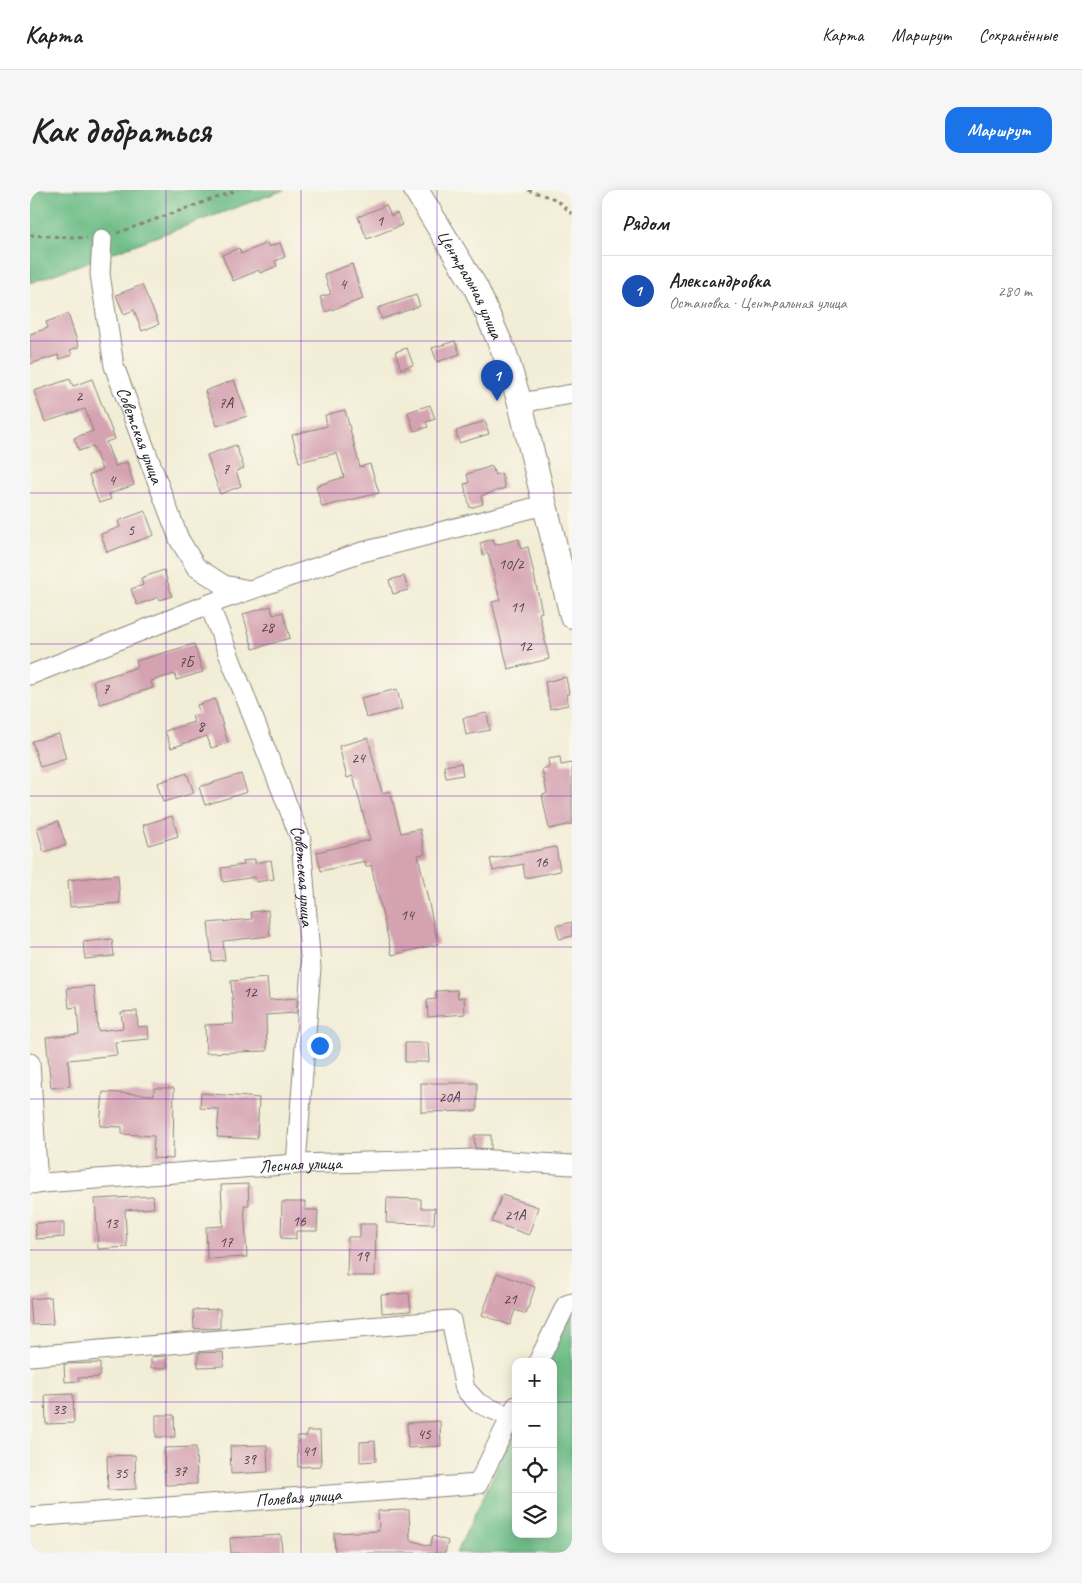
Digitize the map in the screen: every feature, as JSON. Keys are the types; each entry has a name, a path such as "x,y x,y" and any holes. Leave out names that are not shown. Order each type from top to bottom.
{"main road":[{"name":"Центральная улица","path":"416,190 476,288 505,354 520,403 572,616"}],"street":[{"name":"Советская улица","path":"102,239 100,274 114,366 179,539 196,567 224,585 250,591"},
{"path":"520,403 572,394"},
{"path":"30,675 209,604 359,553 544,505"},
{"name":"Советская улица","path":"209,604 258,736 301,840 311,968 296,1164"},
{"path":"30,1063 34,1184"},
{"name":"Лесная улица","path":"34,1184 296,1164 478,1159 572,1165"},
{"path":"540,1358 566,1306 572,1303"},
{"path":"30,1356 452,1320 465,1389 478,1403 512,1411"},
{"name":"Полевая улица","path":"30,1517 478,1484 512,1413"}],"path":[{"path":"30,234 102,239 238,190"},
{"path":"528,190 555,199 572,214"}],"green space":[{"path":"30,190 284,190 30,283"},
{"path":"572,1312 572,1553 456,1553 512,1437 512,1538 557,1538 557,1358 550,1358"}],"building":[{"path":"386,205 391,216 397,213 402,225 367,239 358,217"},
{"path":"267,243 269,247 280,243 285,257 275,261 277,266 260,273 259,270 233,281 222,255 239,248 241,254"},
{"path":"352,264 363,299 325,312 320,297 331,294 324,274"},
{"path":"142,285 159,324 142,331 134,310 124,314 116,295"},
{"path":"416,295 420,306 382,319 378,308"},
{"path":"68,314 79,347 70,350 72,355 59,359 58,355 30,364 30,334 48,328 46,322"},
{"path":"455,341 460,354 437,362 432,348"},
{"path":"407,348 413,365 401,369 395,352"},
{"path":"70,379 73,386 92,379 115,439 106,442 115,466 127,462 134,485 109,494 111,499 99,503 89,475 102,470 93,446 79,451 74,438 93,431 85,409 45,422 34,391"},
{"path":"234,380 247,416 217,426 205,391"},
{"path":"430,405 435,419 426,422 428,427 414,431 408,412"},
{"path":"345,410 360,467 370,464 379,493 322,507 316,486 344,477 337,453 299,462 292,435 327,426 325,415"},
{"path":"485,421 489,434 459,443 456,431"},
{"path":"236,445 244,468 236,471 241,486 220,494 207,455"},
{"path":"492,466 495,475 501,473 505,488 481,496 483,504 470,508 464,484 469,483 467,474"},
{"path":"145,511 154,535 107,552 101,534 120,527 118,521"},
{"path":"493,539 495,545 519,539 521,549 528,547 542,612 539,613 549,659 508,669 492,602 500,600 488,553 483,555 480,543"},
{"path":"164,570 172,596 160,600 159,597 137,605 131,589 143,585 141,578"},
{"path":"404,576 408,590 393,594 389,580"},
{"path":"271,606 273,615 283,612 290,638 253,649 243,614"},
{"path":"194,644 203,672 176,680 175,674 151,681 153,688 100,704 93,681 132,669 138,666 136,661"},
{"path":"566,677 569,694 566,694 568,705 550,709 545,682"},
{"path":"397,689 402,709 366,718 361,698"},
{"path":"215,699 228,743 211,748 207,736 171,748 165,731 194,722 192,716 200,714 197,705"},
{"path":"487,713 490,730 466,735 463,718"},
{"path":"59,734 66,759 40,767 32,741"},
{"path":"368,738 382,793 390,791 401,833 420,829 425,854 418,855 438,944 392,955 371,865 366,867 365,861 321,871 317,852 370,840 353,776 347,778 339,746"},
{"path":"560,757 561,765 572,763 572,824 549,829 542,795 547,794 542,769 549,767 548,759"},
{"path":"461,763 463,775 446,778 444,766"},
{"path":"187,773 194,793 163,802 157,783"},
{"path":"241,774 247,792 205,805 199,787"},
{"path":"172,816 178,836 149,845 143,825"},
{"path":"58,821 66,845 44,852 37,828"},
{"path":"556,847 560,871 525,878 523,864 493,871 490,859"},
{"path":"255,859 255,863 271,860 274,879 256,882 255,877 223,882 221,868 244,865 243,861"},
{"path":"118,875 120,903 70,907 68,880"},
{"path":"268,910 270,936 223,941 225,960 212,961 208,923 252,919 251,912"},
{"path":"572,922 572,936 559,939 556,926"},
{"path":"112,939 114,956 85,959 83,942"},
{"path":"267,978 269,1000 297,998 297,1003 296,1013 266,1015 267,1051 206,1053 205,1025 234,1024 231,981"},
{"path":"94,986 98,1031 123,1028 121,1012 137,1011 138,1027 148,1026 149,1039 115,1042 117,1055 68,1060 70,1086 51,1088 46,1037 79,1034 77,1007 69,1008 67,988"},
{"path":"457,990 458,998 464,997 465,1014 428,1017 427,1000 436,999 436,991"},
{"path":"405,1043 428,1043 429,1062 405,1062"},
{"path":"421,1083 477,1083 477,1111 421,1112"},
{"path":"154,1088 174,1088 173,1159 153,1158 154,1136 122,1134 122,1127 100,1126 103,1092 154,1095"},
{"path":"201,1093 259,1098 257,1139 217,1137 219,1109 200,1108"},
{"path":"474,1135 491,1135 491,1149 475,1148"},
{"path":"248,1184 249,1205 244,1205 247,1257 207,1259 206,1227 223,1226 221,1185"},
{"path":"502,1195 538,1207 529,1235 492,1222"},
{"path":"153,1196 154,1208 125,1210 127,1247 98,1249 95,1199"},
{"path":"387,1198 421,1199 421,1208 435,1208 434,1224 386,1223"},
{"path":"282,1202 305,1202 305,1210 318,1210 317,1231 296,1231 296,1239 281,1238"},
{"path":"64,1222 64,1237 36,1239 35,1223"},
{"path":"360,1224 376,1224 375,1276 347,1276 348,1237 360,1237"},
{"path":"497,1273 535,1287 526,1314 515,1310 510,1325 482,1315"},
{"path":"409,1293 411,1311 382,1313 381,1295"},
{"path":"51,1297 53,1324 32,1325 30,1299"},
{"path":"220,1309 220,1328 194,1329 193,1310"},
{"path":"223,1352 224,1366 198,1367 198,1353"},
{"path":"167,1356 167,1368 151,1368 151,1357"},
{"path":"100,1363 100,1377 78,1378 79,1381 65,1382 64,1364"},
{"path":"73,1394 74,1423 46,1424 45,1395"},
{"path":"156,1415 174,1415 175,1437 156,1437"},
{"path":"440,1421 441,1446 408,1448 407,1423"},
{"path":"307,1431 320,1431 321,1466 298,1467 297,1436 307,1436"},
{"path":"375,1441 376,1461 360,1462 360,1442"},
{"path":"267,1445 268,1472 231,1474 230,1446"},
{"path":"196,1447 197,1484 165,1485 164,1448"},
{"path":"135,1455 136,1489 108,1490 107,1456"},
{"path":"409,1510 410,1540 430,1546 433,1536 448,1541 445,1553 335,1553 334,1533 379,1531 378,1511"},
{"path":"281,1535 282,1553 231,1553 230,1538"}],"place":[{"name":"Александровка","path":"497,401"}]}
